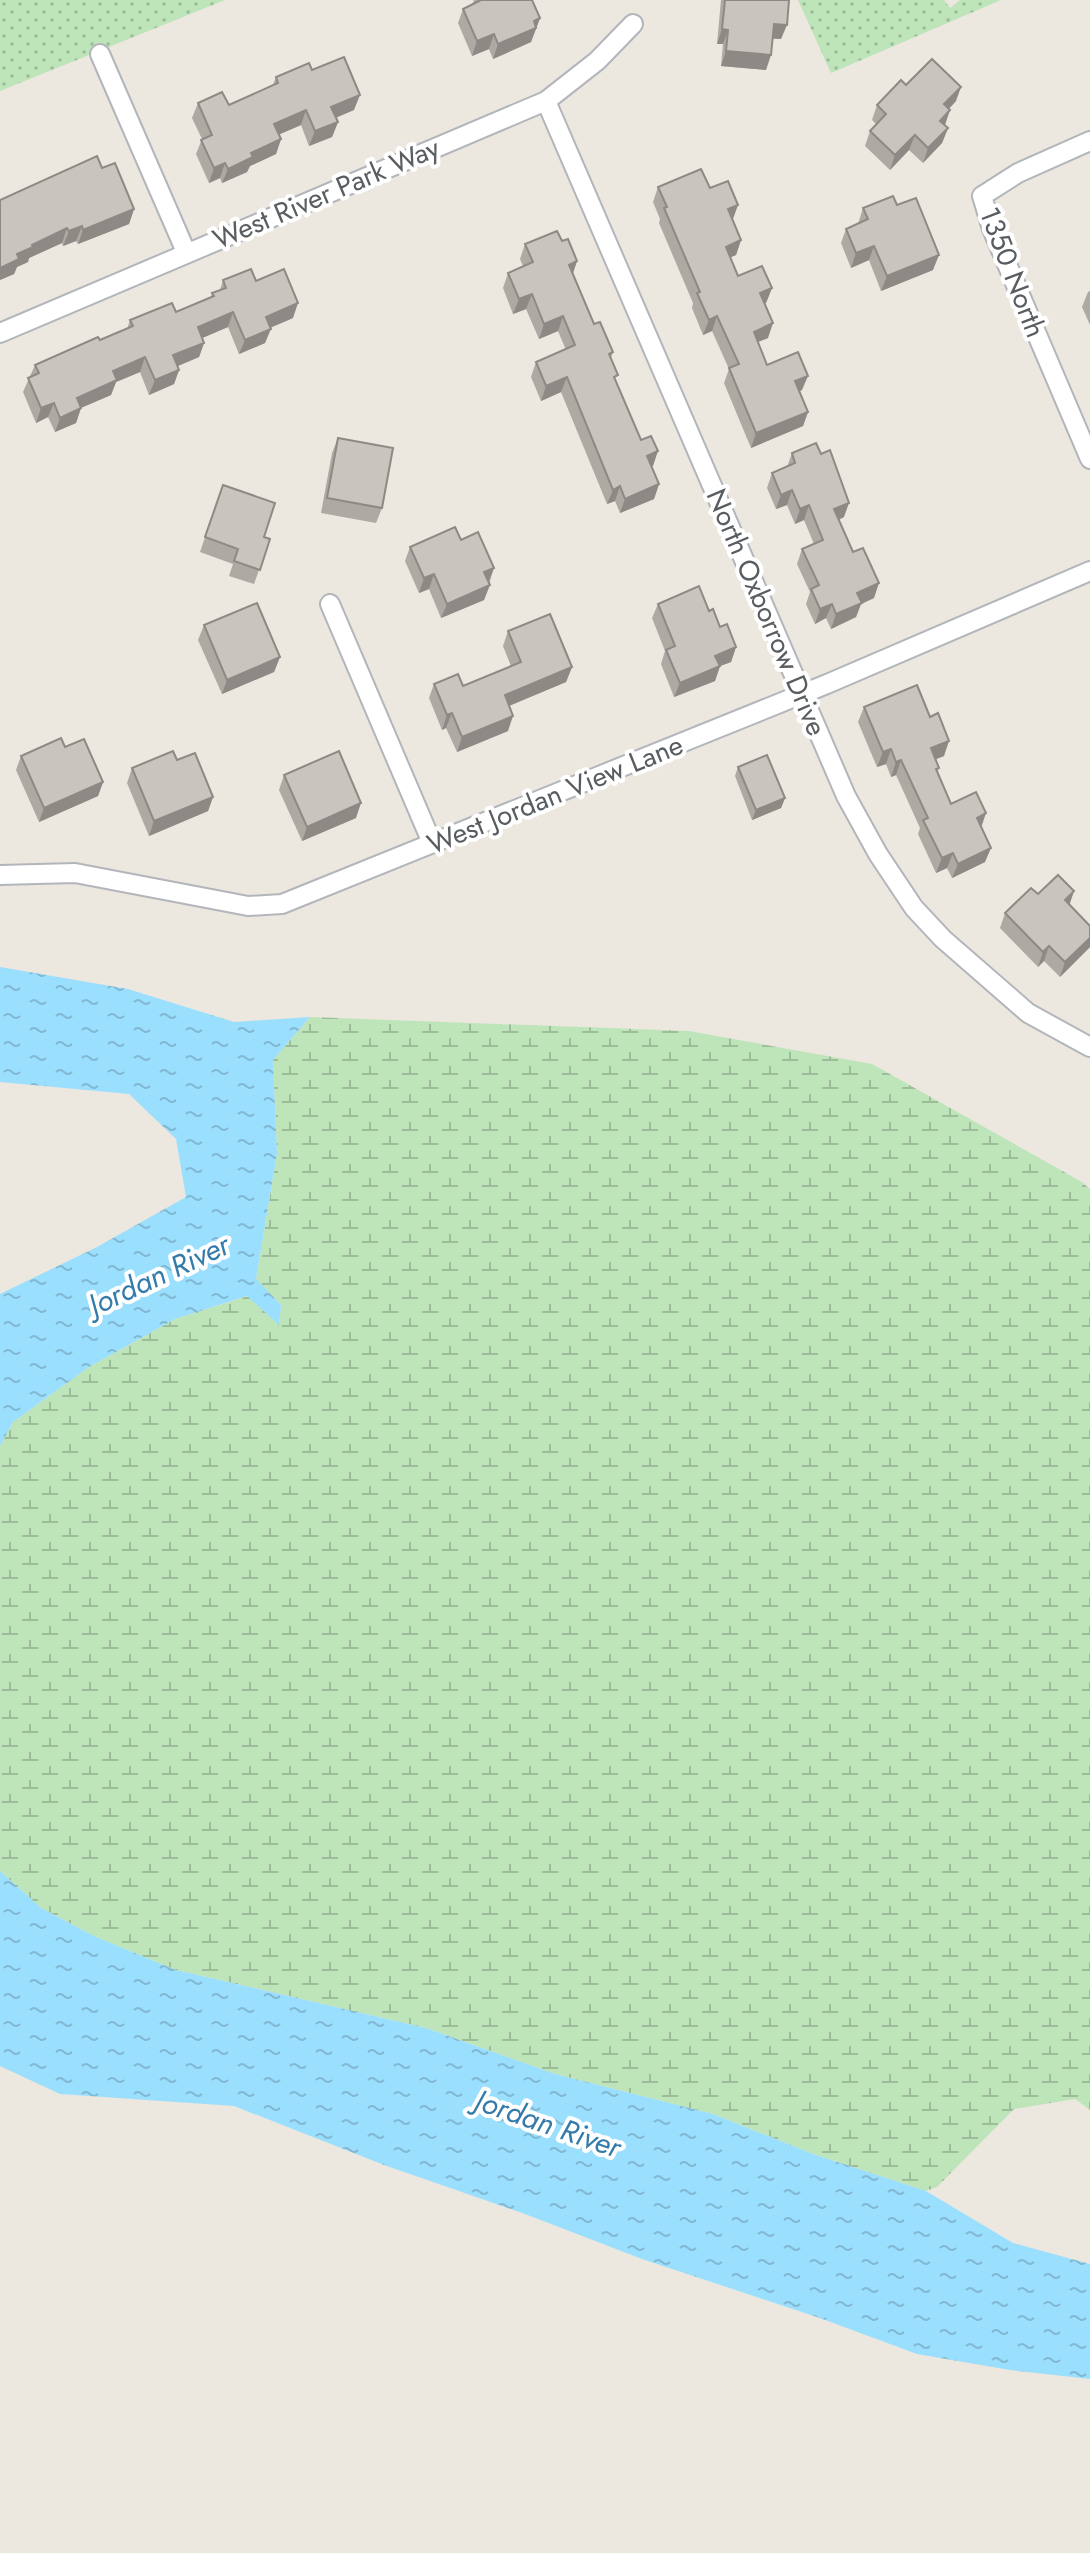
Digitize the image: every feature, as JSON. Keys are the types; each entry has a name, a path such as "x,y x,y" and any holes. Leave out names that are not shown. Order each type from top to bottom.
{"street":[{"name":"West River Park Way","path":"0,333 546,101 597,61 633,24"},
{"path":"100,54 186,252"},
{"name":"North Oxborrow Drive","path":"546,101 846,796 878,854 914,908 943,939 1028,1013 1090,1047"},
{"name":"1350 North","path":"1090,141 1018,173 982,196 992,229 1090,459"},
{"name":"West Jordan View Lane","path":"0,875 75,873 248,906 282,904 803,694 1090,571"},
{"path":"330,604 432,843"}],"green space":[{"path":"0,0 225,0 0,91"},
{"path":"798,0 944,0 950,8 960,0 1001,0 831,73"},
{"path":"310,1017 689,1031 872,1064 1090,1189 1090,2110 1075,2099 1014,2109 937,2187 926,2191 813,2154 713,2114 555,2074 426,2028 176,1970 96,1937 41,1908 0,1871 0,1446 13,1422 89,1367 175,1319 248,1296 279,1324 281,1305 256,1280 277,1153 273,1060"}],"water":[{"name":"Jordan River","path":"0,967 128,989 234,1022 310,1017 273,1060 277,1153 256,1279 281,1305 279,1325 247,1296 175,1319 89,1367 13,1422 0,1446 0,1294 97,1247 186,1197 176,1139 129,1094 0,1082"},
{"name":"Jordan River","path":"0,1871 41,1908 96,1937 176,1970 426,2028 555,2074 713,2114 813,2154 926,2191 1013,2243 1090,2264 1090,2379 1010,2370 917,2354 642,2259 384,2165 234,2106 60,2094 0,2066"}],"building":[{"path":"481,0 532,0 540,18 534,21 536,28 498,44 494,34 477,41 463,9"},
{"path":"725,0 789,0 787,25 774,24 771,55 726,51 728,30 722,29"},
{"path":"344,57 360,95 331,107 338,122 315,131 306,110 274,124 281,139 251,153 253,157 228,169 225,163 214,168 201,140 212,135 198,103 222,92 229,105 278,83 276,77 309,63 312,70"},
{"path":"932,59 961,87 944,104 950,110 940,121 948,128 928,148 915,135 895,155 870,131 886,114 877,105 901,80 906,85"},
{"path":"97,156 102,168 115,163 134,209 83,230 82,226 69,231 67,228 32,245 17,254 19,259 0,268 0,200"},
{"path":"701,169 710,188 728,181 738,205 728,209 741,240 726,247 738,276 762,266 772,288 760,293 773,323 754,332 767,365 798,352 808,376 795,381 808,412 756,433 729,368 739,364 717,316 709,320 658,187"},
{"path":"893,196 897,205 916,198 939,255 887,276 874,246 856,253 846,229 868,219 863,208"},
{"path":"557,231 562,241 568,239 577,261 569,265 594,324 600,322 613,352 609,354 618,375 614,377 641,440 651,436 658,451 647,456 659,484 625,499 620,486 613,490 567,377 546,386 536,362 575,345 563,316 544,324 532,294 519,299 508,273 533,262 525,244"},
{"path":"251,269 256,281 284,269 298,303 266,317 271,329 245,340 233,312 198,327 204,343 173,355 179,370 155,380 145,357 113,371 117,380 77,398 81,408 60,418 54,403 41,408 28,378 39,373 35,365 98,337 100,340 133,326 130,320 172,303 176,312 214,296 212,293 226,288 223,280"},
{"path":"338,438 393,448 382,508 327,498"},
{"path":"816,443 821,454 830,450 849,503 834,509 853,552 863,548 879,583 857,593 862,603 836,614 832,604 820,609 811,589 819,585 802,549 823,540 809,505 800,509 792,490 781,495 772,473 795,463 792,453"},
{"path":"223,485 275,503 264,537 270,539 260,570 234,561 238,549 205,537"},
{"path":"455,527 461,540 478,532 494,568 484,572 490,585 447,604 434,574 424,578 410,547"},
{"path":"699,586 709,611 713,609 720,627 727,624 736,647 715,656 720,666 680,683 666,650 675,646 658,604"},
{"path":"257,603 280,657 227,680 204,625"},
{"path":"550,614 572,667 505,695 513,716 462,737 452,713 447,715 434,684 458,674 463,686 521,662 508,631"},
{"path":"917,685 930,717 938,713 949,741 931,748 951,804 976,792 986,813 977,818 991,848 958,864 953,853 942,858 923,820 928,818 901,760 896,762 891,749 883,752 864,707"},
{"path":"61,738 65,747 84,739 103,782 44,808 21,756"},
{"path":"173,751 177,760 195,753 213,797 154,821 132,768"},
{"path":"339,751 361,803 307,827 284,775"},
{"path":"767,755 785,798 756,810 738,767"},
{"path":"1058,875 1074,891 1065,900 1090,926 1090,938 1065,962 1049,946 1043,952 1005,913 1031,888 1038,894"}]}
